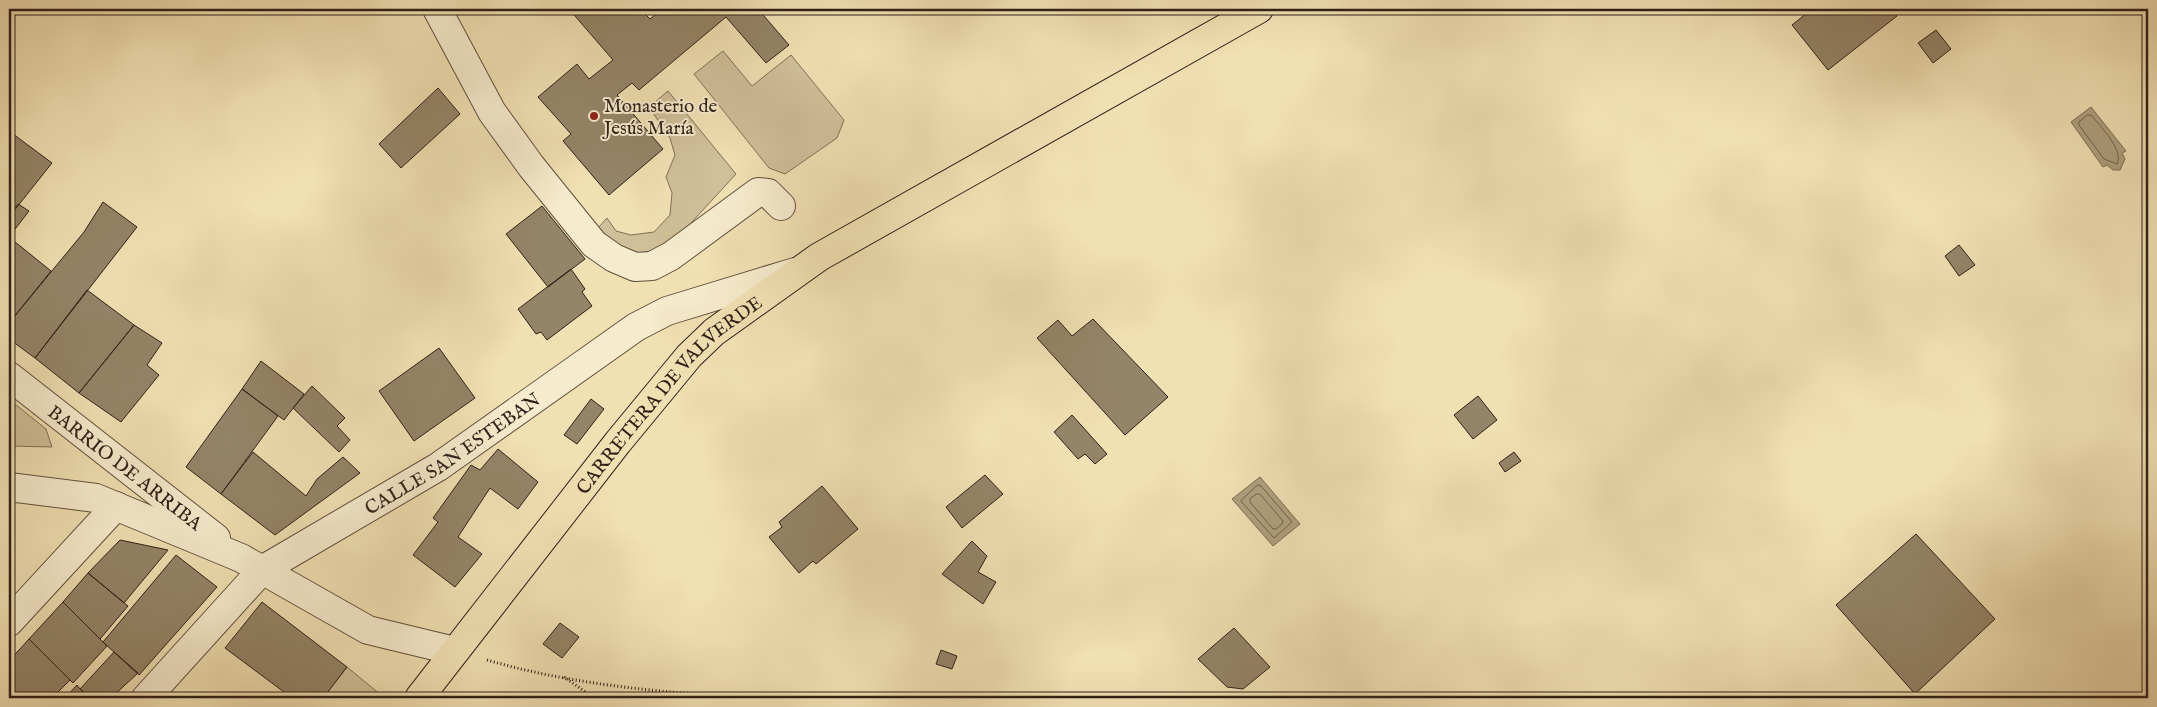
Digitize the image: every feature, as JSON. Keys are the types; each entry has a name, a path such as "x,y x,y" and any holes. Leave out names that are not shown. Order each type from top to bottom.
{"main road":[{"name":"CARRETERA DE VALVERDE","path":"419,698 618,442 689,356 714,332 819,257 1259,9"}],"street":[{"path":"437,9 492,112 594,244 614,258 635,267 652,266 671,256 758,192 768,193 781,206"},
{"name":"CALLE SAN ESTEBAN","path":"146,698 252,564 438,467 636,327 667,311 799,270"},
{"name":"BARRIO DE ARRIBA","path":"9,376 252,564"},
{"name":"BARRIO DE ARRIBA","path":"9,487 96,498 252,564 368,630 456,650"},
{"path":"9,622 116,506"}],"path":[{"path":"456,650 513,667 564,677 688,695 767,698"},
{"path":"564,677 594,698"}],"shaded area":[{"path":"723,51 752,86 791,55 844,120 837,138 785,174 769,168 694,74"},
{"path":"668,91 736,174 668,248 635,254 613,247 598,228 607,218 616,231 631,235 654,232 670,215 672,193 666,177 675,155 670,138 649,107"},
{"path":"15,404 46,429 52,447 9,446 9,414"},
{"path":"347,667 381,695 378,698 323,698"}],"water":[{"path":"2091,107 2126,151 2122,153 2125,159 2120,170 2113,170 2107,165 2103,167 2071,122"},
{"path":"1260,477 1300,524 1273,546 1232,499"}],"building":[{"name":"Monasterio de Jesús María","path":"569,9 640,9 650,19 662,9 758,9 789,45 766,63 726,17 639,90 632,83 617,95 663,149 609,195 563,141 571,134 538,97 577,64 589,79 613,60"},
{"path":"1812,9 1891,9 1897,16 1828,70 1792,25"},
{"path":"1936,30 1951,49 1933,63 1918,43"},
{"path":"438,88 460,114 401,168 379,144"},
{"path":"9,131 52,163 9,217"},
{"path":"103,202 137,227 35,358 9,339 9,323 84,232"},
{"path":"18,204 29,211 9,237 9,217"},
{"path":"542,206 585,259 548,287 506,234"},
{"path":"9,237 51,271 9,323"},
{"path":"1959,245 1975,265 1959,276 1945,256"},
{"path":"571,269 585,289 582,292 592,306 547,340 541,332 536,334 518,309"},
{"path":"87,290 134,325 79,393 35,358"},
{"path":"1093,319 1168,397 1125,435 1037,338 1058,320 1072,336"},
{"path":"134,325 162,343 147,365 159,375 121,422 79,393"},
{"path":"439,348 475,398 414,441 379,391"},
{"path":"261,361 304,394 284,420 242,389"},
{"path":"312,386 345,418 337,426 350,440 339,452 293,408"},
{"path":"242,389 278,416 221,494 186,467"},
{"path":"1478,396 1497,420 1473,439 1454,415"},
{"path":"591,399 604,409 577,444 564,435"},
{"path":"1072,415 1107,454 1095,464 1085,454 1078,459 1054,432"},
{"path":"498,449 538,482 518,509 490,488 458,537 482,554 455,587 413,555 438,522 433,518 471,465 480,470"},
{"path":"253,452 306,496 317,479 343,457 360,473 275,535 221,494"},
{"path":"1514,452 1521,461 1505,472 1499,463"},
{"path":"985,475 1003,494 962,528 946,507"},
{"path":"822,486 858,529 816,564 813,561 799,573 769,537 782,527 779,522"},
{"path":"1916,534 1995,619 1915,694 1836,605"},
{"path":"120,540 168,550 124,603 88,573"},
{"path":"972,541 987,556 978,572 996,582 983,604 942,574"},
{"path":"176,555 217,587 139,675 103,642"},
{"path":"88,573 128,606 100,639 63,602"},
{"path":"63,602 107,646 73,683 29,639"},
{"path":"262,602 347,667 323,698 292,698 225,648"},
{"path":"560,623 579,637 562,658 543,644"},
{"path":"1234,628 1270,667 1243,689 1227,687 1198,659"},
{"path":"29,639 70,680 52,698 11,698 9,696 9,661"},
{"path":"941,650 957,656 952,669 936,664"},
{"path":"114,652 138,673 111,698 90,698 80,689"},
{"path":"77,685 80,689 90,698 65,698"}],"place":[{"name":"Monasterio de Jesús María","path":"594,116"}]}
